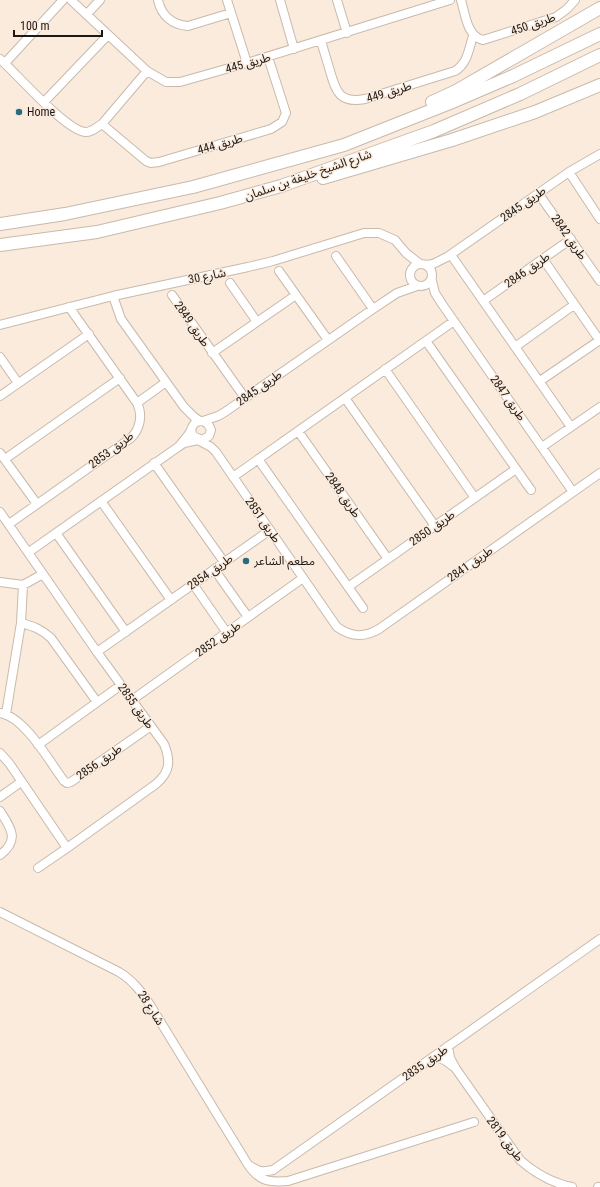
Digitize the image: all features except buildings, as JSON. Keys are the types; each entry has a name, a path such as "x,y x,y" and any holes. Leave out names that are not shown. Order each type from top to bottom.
{"highway":[{"path":"311,153 343,138 400,117 456,91 600,8"},
{"name":"شارع الشيخ خليفة بن سلمان","path":"0,224 65,214 193,187 344,144 450,103 513,76 600,34"},
{"name":"شارع الشيخ خليفة بن سلمان","path":"0,245 96,232 220,203 281,186 434,131 520,94 600,55"},
{"path":"281,186 330,176 452,140 535,112 600,85"}],"street":[{"path":"64,0 3,61 59,117 81,131 87,132 94,130 102,124 147,71"},
{"name":"طريق 445","path":"71,0 147,71 162,80 175,83 268,57 450,0"},
{"path":"87,14 100,0"},
{"path":"158,0 160,9 167,18 182,26 188,26 231,13"},
{"path":"227,0 247,63"},
{"path":"280,0 294,49"},
{"path":"337,0 347,33"},
{"path":"461,0 470,30 474,36"},
{"name":"طريق 450","path":"474,36 479,39 486,39 556,17 568,9 575,0"},
{"path":"44,102 108,35"},
{"name":"طريق 449","path":"321,41 336,91 344,98 356,100 365,99 455,71 462,66 466,60 474,36"},
{"name":"طريق 444","path":"102,124 142,158 151,163 271,129 282,122 286,113 268,57"},
{"name":"طريق 2845","path":"423,265 433,264 449,256 569,172 600,154"},
{"path":"569,172 600,219"},
{"name":"طريق 2842","path":"538,193 599,278"},
{"name":"شارع 30","path":"0,325 113,296 242,269 364,233 380,233 395,240 406,253 423,265"},
{"name":"طريق 2846","path":"483,301 571,239"},
{"name":"شارع 30","path":"406,253 411,273"},
{"path":"336,256 372,309"},
{"path":"449,256 483,301 571,426"},
{"name":"طريق 2845","path":"432,277 449,256"},
{"path":"540,381 600,340 542,259"},
{"path":"423,265 431,269 432,277 428,285 420,286 412,282 411,273 415,266 423,265"},
{"path":"279,271 328,340"},
{"name":"طريق 2845","path":"397,293 411,273"},
{"name":"طريق 2847","path":"432,277 435,293 442,304 573,492"},
{"path":"230,283 257,322"},
{"name":"طريق 2845","path":"211,432 219,417 225,412 372,309 397,293 420,286"},
{"name":"طريق 2847","path":"420,286 433,295 442,304"},
{"name":"طريق 2849","path":"172,295 245,398"},
{"name":"طريق 2849","path":"212,353 296,295"},
{"path":"29,552 178,446 184,443 204,440 211,432 210,426 188,412 184,407 121,319 113,296"},
{"path":"515,347 574,305"},
{"name":"طريق 2853","path":"9,524 131,438 139,425 140,409 137,403 89,334 68,307"},
{"path":"233,477 454,321"},
{"path":"0,396 89,334"},
{"path":"426,341 531,490"},
{"path":"0,357 18,384"},
{"path":"385,369 475,498"},
{"path":"37,504 2,456 120,378"},
{"path":"137,403 166,382"},
{"path":"345,398 435,526"},
{"path":"184,407 193,436 198,440"},
{"path":"542,446 600,407"},
{"name":"طريق 2845","path":"202,421 225,412"},
{"path":"178,446 197,422 202,421"},
{"name":"طريق 2848","path":"298,431 388,559"},
{"name":"طريق 2851","path":"211,432 211,440 216,452"},
{"name":"طريق 2851","path":"198,440 212,447 216,452 337,627"},
{"path":"258,459 363,608"},
{"path":"154,463 224,562"},
{"name":"طريق 2850","path":"348,587 516,469"},
{"name":"طريق 2841","path":"337,627 344,632 353,635 362,636 371,634 600,473"},
{"path":"101,501 171,600"},
{"name":"طريق 2855","path":"0,512 97,652 164,744 169,761 164,778 38,868"},
{"name":"طريق 2854","path":"97,652 270,530"},
{"path":"56,533 126,632"},
{"path":"214,569 248,618"},
{"path":"0,582 23,585 43,574"},
{"name":"طريق 2852","path":"132,700 303,578"},
{"path":"193,584 227,633"},
{"name":"طريق 2856","path":"23,585 21,624 3,713 16,719 25,727 64,781 67,782 75,779 150,726"},
{"path":"21,624 37,627 51,638 97,702"},
{"path":"38,745 121,685"},
{"path":"0,753 9,763 67,848"},
{"path":"0,797 22,782"},
{"path":"0,811 11,829 13,838 8,848 0,855"},
{"name":"شارع 28","path":"0,912 119,972 128,977 135,984 152,1008 247,1163 253,1172 260,1178 277,1182 288,1181 474,1122"},
{"name":"طريق 2835","path":"247,1163 259,1171 265,1172 273,1170 600,939"},
{"name":"طريق 2819","path":"448,1046 450,1058 456,1069 520,1160 533,1171 546,1179 560,1185 572,1187"},
{"name":"طريق 2819","path":"435,1056 446,1061 456,1069"}],"place":[{"name":"Home","path":"19,112"},
{"name":"مطعم الشاعر","path":"246,561"}]}
